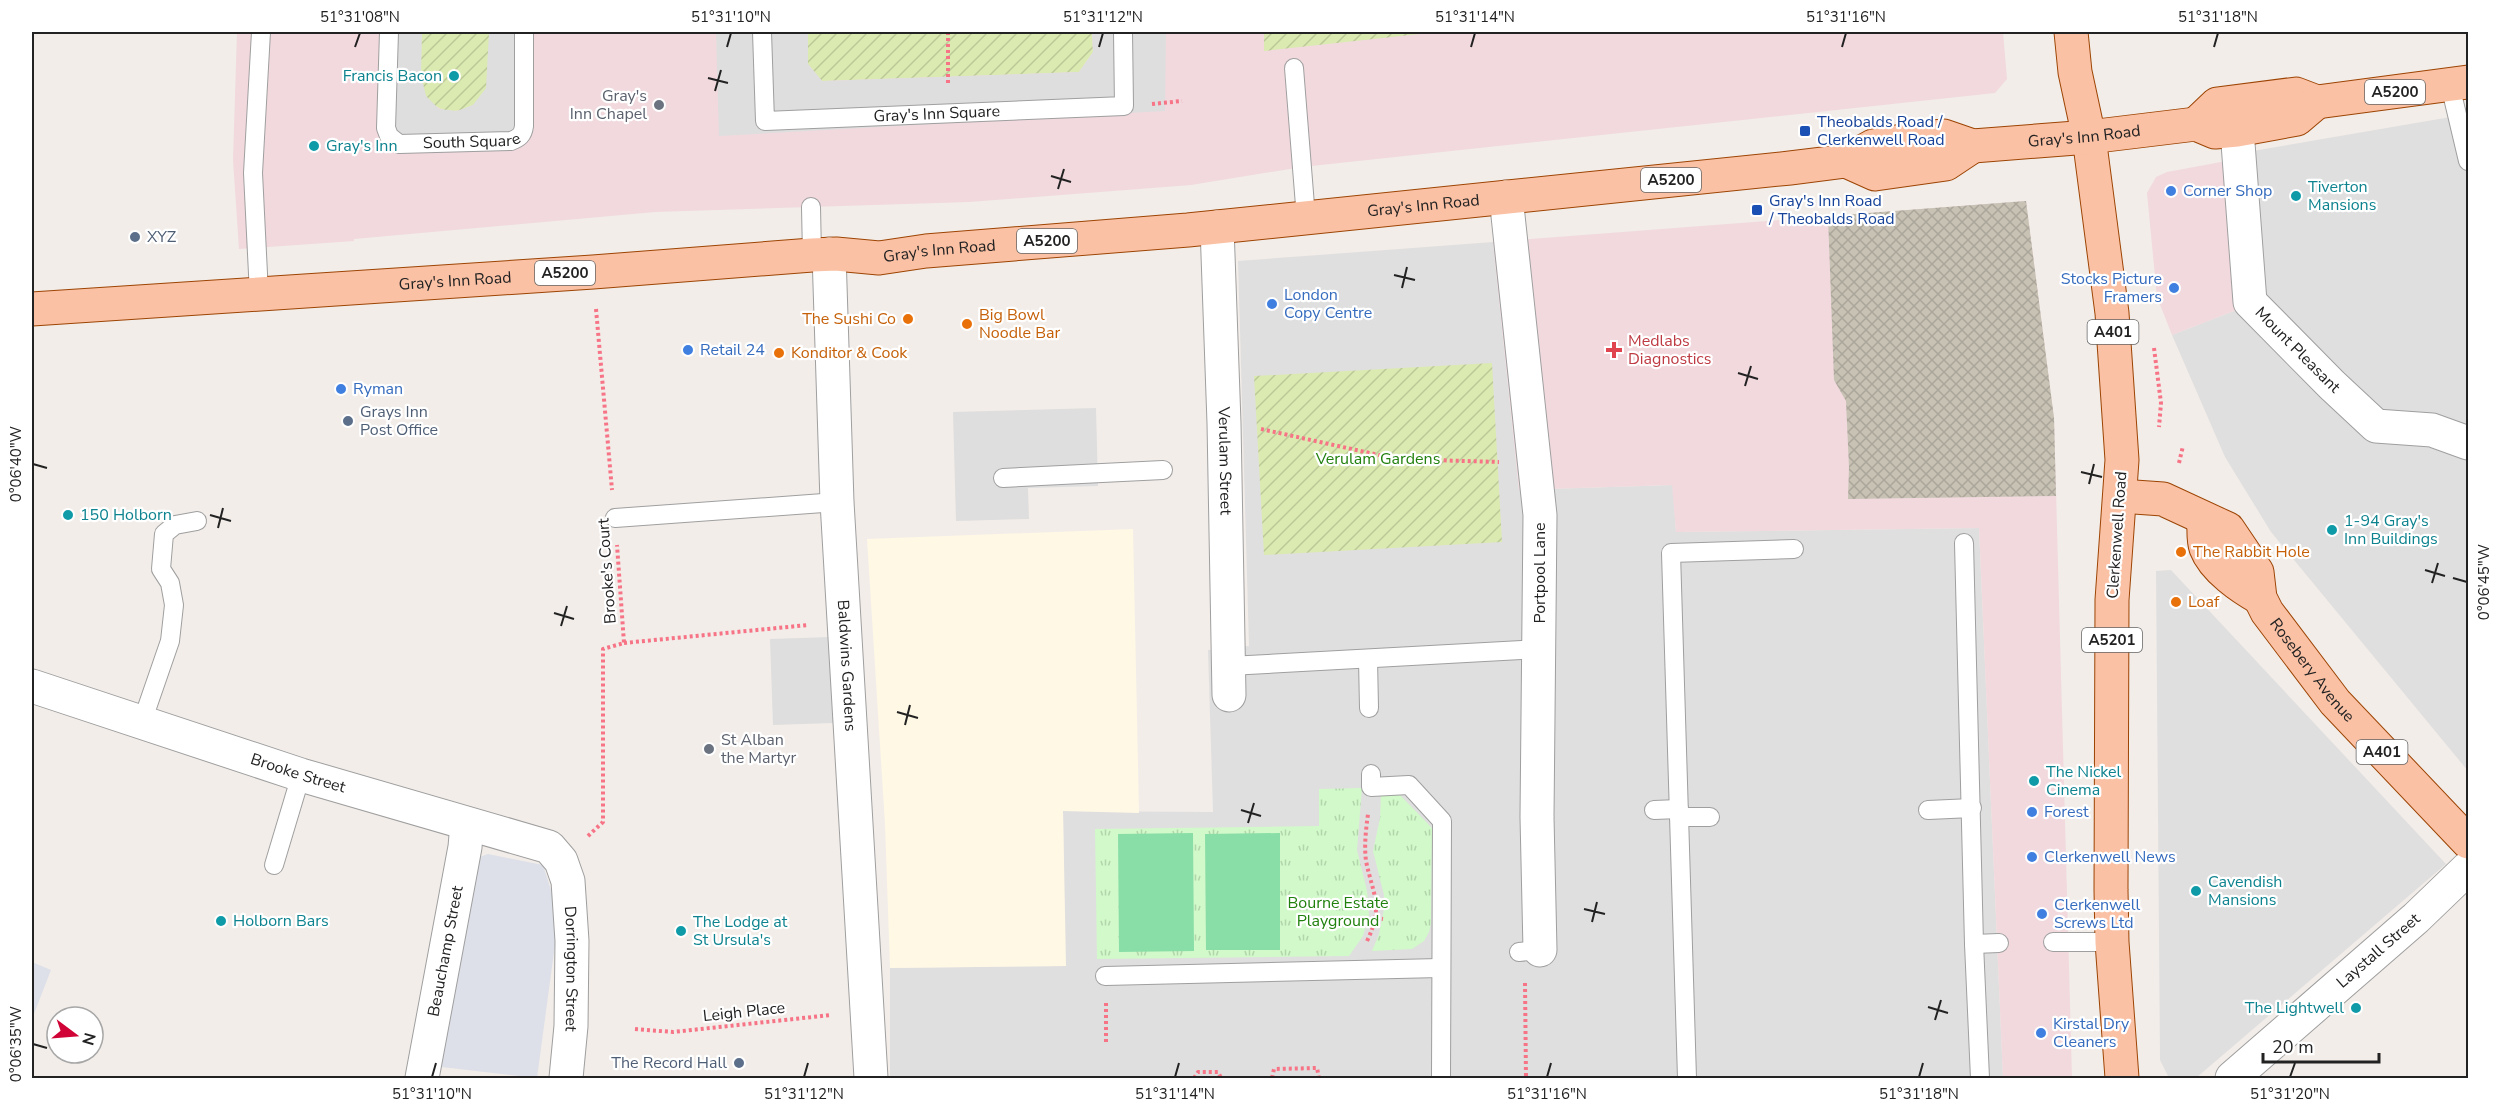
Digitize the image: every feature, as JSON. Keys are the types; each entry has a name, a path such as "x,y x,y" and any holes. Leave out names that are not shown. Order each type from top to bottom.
{"main road":[{"name":"A401","path":"2071,32 2075,72 2089,137"},
{"name":"Gray's Inn Road","path":"2196,124 2217,104 2296,94 2317,102 2459,83"},
{"name":"Gray's Inn Road","path":"32,309 821,255 879,258 926,251 1216,227 1790,168 1846,161 1873,146 1944,136 1973,146 2089,137 2196,124 2215,132 2237,130 2297,119 2317,102"},
{"name":"Clerkenwell Road","path":"2089,137 2112,313 2122,460 2112,600 2112,942 2121,1078"},
{"name":"Rosebery Avenue","path":"2120,496 2163,499 2204,520 2206,548 2219,566 2237,585 2260,598 2267,612 2335,702 2469,842"}],"street":[{"name":"Mount Pleasant","path":"2237,130 2250,302 2376,426 2432,430 2469,443"},
{"name":"Portpool Lane","path":"1506,197 1540,515 1537,817 1528,951"},
{"name":"Verulam Street","path":"1216,227 1216,467 1229,680"},
{"name":"Baldwins Gardens","path":"821,255 871,1078"},
{"name":"Brooke Street","path":"32,686 302,775 549,846 561,861"},
{"name":"Beauchamp Street","path":"422,1078 465,847 467,824"},
{"name":"Dorrington Street","path":"561,861 568,881 572,941 571,1026 566,1078"},
{"name":"Laystall Street","path":"2232,1078 2416,918 2469,868"}],"lane":[{"path":"259,294 253,173 261,32"},
{"name":"South Square","path":"390,32 386,128 389,136 399,144 511,141 518,138 524,126 524,32"},
{"name":"Gray's Inn Square","path":"762,32 765,121 809,128 949,114 1124,106 1123,32"},
{"path":"1294,68 1306,218"},
{"path":"2459,83 2469,161"},
{"path":"811,207 821,255"},
{"path":"1004,478 1163,470"},
{"path":"615,518 837,502"},
{"path":"142,722 170,641 174,605 170,584 160,568 164,534 175,525 197,520"},
{"path":"1964,543 1974,944 1980,1078"},
{"path":"1687,1078 1671,553 1794,549"},
{"path":"1229,680 1368,659 1540,648"},
{"path":"1368,659 1369,708"},
{"path":"1371,774 1371,787 1409,785 1442,822 1446,960 1441,1078"},
{"path":"274,865 302,775"},
{"path":"1928,810 1972,808"},
{"path":"1654,810 1710,817"},
{"path":"1974,944 1999,942"},
{"path":"2053,942 2112,942"},
{"path":"1105,976 1446,960"}],"path":[{"path":"948,32 949,114"},
{"name":"Brooke's Court","path":"561,861 603,822 603,650 624,644 615,518 595,307"},
{"path":"1253,428 1398,459 1510,462"},
{"path":"2179,463 2183,446"},
{"path":"624,644 809,625"},
{"path":"1363,948 1376,918 1377,897 1366,859 1365,844 1369,803"},
{"path":"1376,918 1383,919"},
{"path":"1363,936 1368,939"},
{"path":"1526,1078 1528,951"},
{"path":"1105,976 1106,1044"},
{"name":"Leigh Place","path":"635,1029 673,1032 833,1015"},
{"path":"1272,1078 1274,1069 1317,1068 1319,1078"},
{"path":"1194,1078 1198,1072 1218,1072 1221,1078"}],"shaded area":[{"name":"Gray's Inn","path":"237,32 2003,32 2007,79 1995,93 1302,167 1191,185 969,202 655,212 354,239 354,241 239,249 233,160"},
{"path":"389,32 422,32 421,75 426,96 439,109 457,111 473,105 486,88 489,32 524,32 523,132 394,141"},
{"path":"716,32 808,32 808,64 822,81 1079,72 1093,52 1092,32 1166,32 1165,111 719,136"},
{"path":"2468,114 2468,771 2271,532 2225,457 2172,335 2252,304 2247,152"},
{"path":"2243,158 2252,304 2172,335 2157,297 2147,193 2156,177 2167,172"},
{"path":"2026,201 2054,418 2072,1078 2003,1078 1979,528 1676,532 1672,485 1519,490 1493,242"},
{"path":"2026,201 2054,418 2056,496 1848,499 1846,401 1834,380 1828,216"},
{"path":"1493,242 1519,490 1673,485 1676,532 1979,528 2003,1078 890,1078 890,968 1065,966 1063,811 1213,812 1208,650 1249,646 1238,261"},
{"path":"1096,408 1098,486 1028,488 1029,519 956,521 953,412"},
{"path":"1133,529 1139,813 1063,811 1066,966 890,968 885,824 867,539"},
{"path":"2171,570 2446,864 2196,1078 2169,1078 2160,1060 2156,571"},
{"path":"831,637 833,723 773,725 770,639"},
{"path":"488,854 543,865 559,915 537,1078 433,1066 474,859"},
{"path":"32,962 51,970 32,1019"}],"green space":[{"path":"422,32 489,32 489,80 476,103 467,108 449,111 432,103 425,95 420,73"},
{"path":"808,32 1092,32 1093,52 1079,72 822,81 808,64"},
{"path":"1264,32 1438,32 1264,51"},
{"name":"Verulam Gardens","path":"1492,363 1502,542 1264,555 1254,376"},
{"path":"1362,788 1357,850 1367,891 1369,915 1363,936 1349,956 1097,959 1095,829 1319,826 1319,789"},
{"name":"Bourne Estate Playground","path":"1381,794 1399,794 1432,828 1431,924 1424,941 1412,949 1372,951 1379,934 1384,909 1384,895 1373,851 1380,818"},
{"path":"1193,833 1194,951 1119,952 1118,834"},
{"path":"1280,833 1280,950 1206,950 1205,834"}],"place":[{"name":"Francis Bacon","path":"454,76"},
{"name":"Gray's Inn Chapel","path":"659,105"},
{"name":"Theobalds Road / Clerkenwell Road","path":"1805,131"},
{"name":"Gray's Inn","path":"314,146"},
{"name":"Corner Shop","path":"2171,191"},
{"name":"Tiverton Mansions","path":"2296,196"},
{"name":"Gray's Inn Road / Theobalds Road","path":"1757,210"},
{"name":"XYZ","path":"135,237"},
{"name":"Stocks Picture Framers","path":"2174,288"},
{"name":"London Copy Centre","path":"1272,304"},
{"name":"The Sushi Co","path":"908,319"},
{"name":"Big Bowl Noodle Bar","path":"967,324"},
{"name":"Retail 24","path":"688,350"},
{"name":"Medlabs Diagnostics","path":"1614,350"},
{"name":"Konditor & Cook","path":"779,353"},
{"name":"Ryman","path":"341,389"},
{"name":"Grays Inn Post Office","path":"348,421"},
{"name":"150 Holborn","path":"68,515"},
{"name":"1-94 Gray's Inn Buildings","path":"2332,530"},
{"name":"The Rabbit Hole","path":"2181,552"},
{"name":"Loaf","path":"2176,602"},
{"name":"St Alban the Martyr","path":"709,749"},
{"name":"The Nickel Cinema","path":"2034,781"},
{"name":"Forest","path":"2032,812"},
{"name":"Clerkenwell News","path":"2032,857"},
{"name":"Cavendish Mansions","path":"2196,891"},
{"name":"Clerkenwell Screws Ltd","path":"2042,914"},
{"name":"Holborn Bars","path":"221,921"},
{"name":"The Lodge at St Ursula's","path":"681,931"},
{"name":"The Lightwell","path":"2356,1008"},
{"name":"Kirstal Dry Cleaners","path":"2041,1033"},
{"name":"The Record Hall","path":"739,1063"}]}
